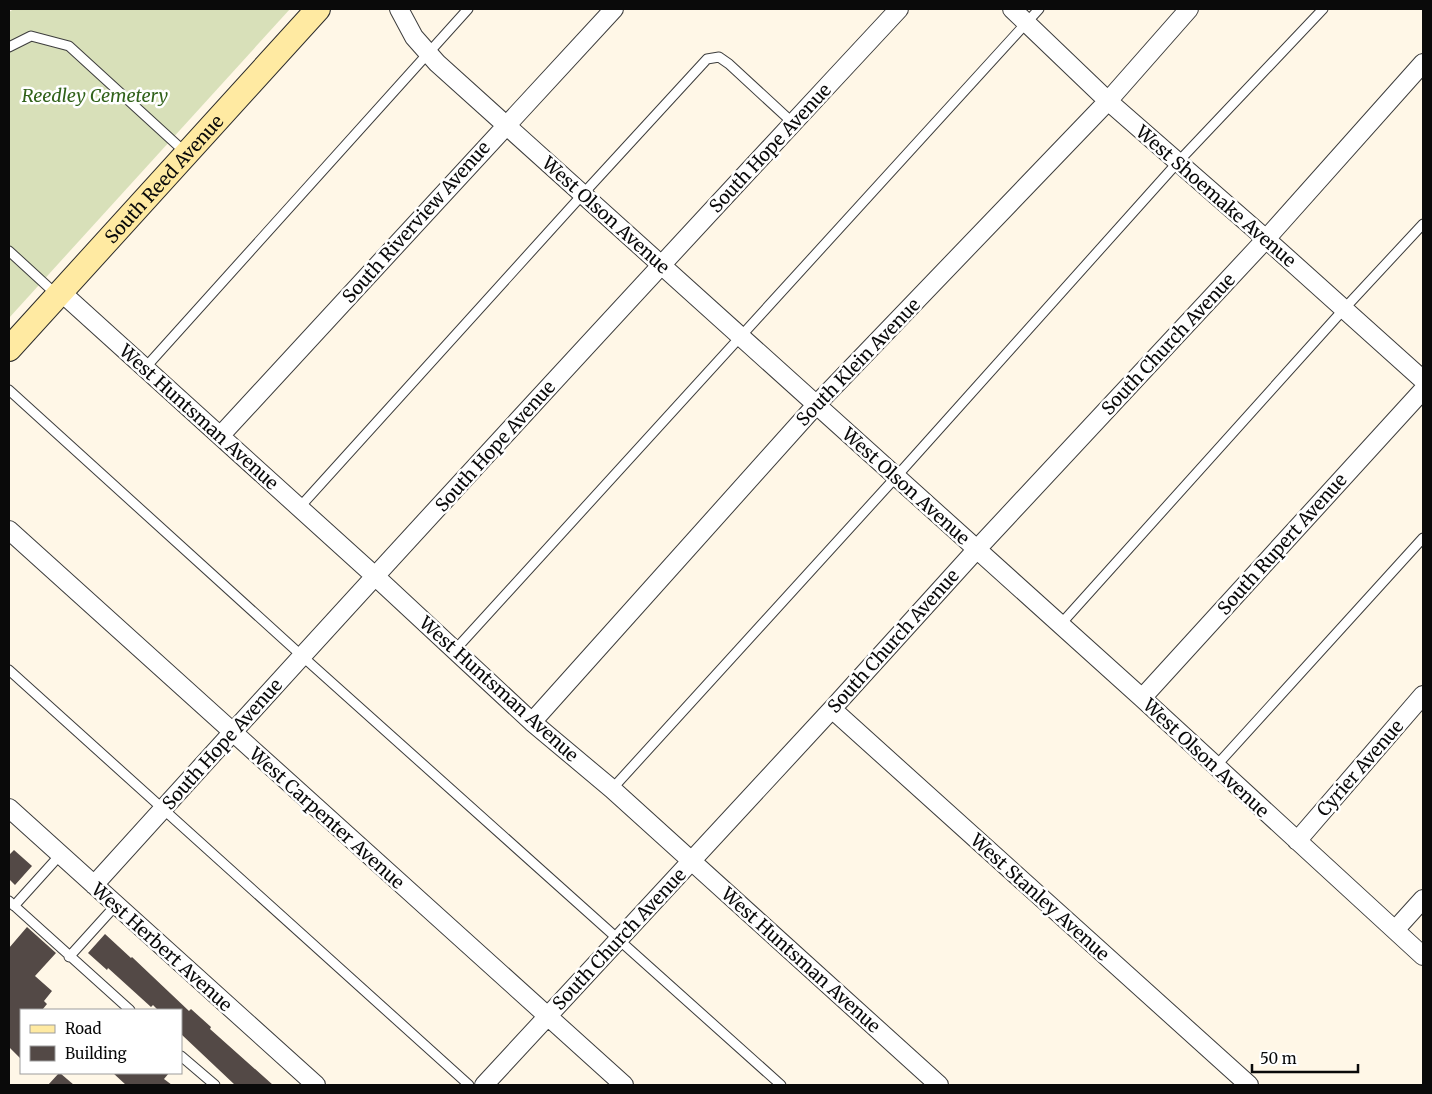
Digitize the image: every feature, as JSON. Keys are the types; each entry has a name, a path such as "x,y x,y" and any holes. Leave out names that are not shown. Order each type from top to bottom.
{"street":[{"name":"South Reed Avenue","path":"9,349 318,9"},
{"name":"West Olson Avenue","path":"399,9 414,38 437,63 1142,698 1423,956"},
{"name":"South Riverview Avenue","path":"220,436 614,9"},
{"name":"South Hope Avenue","path":"94,885 661,265 899,9"},
{"name":"West Shoemake Avenue","path":"1012,9 1108,101 1423,380"},
{"name":"South Klein Avenue","path":"532,722 816,405 1108,101 1189,9"},
{"name":"South Church Avenue","path":"484,1085 832,709 977,549 1266,239 1423,63"},
{"name":"West Huntsman Avenue","path":"60,294 145,368 376,577 532,722 612,789 939,1085"},
{"name":"South Rupert Avenue","path":"1142,698 1423,390"},
{"name":"West Carpenter Avenue","path":"9,530 624,1085"},
{"name":"Cyrier Avenue","path":"1297,840 1423,695"},
{"name":"West Stanley Avenue","path":"832,709 1249,1085"},
{"name":"West Herbert Avenue","path":"9,808 316,1085"},
{"path":"1395,930 1423,899"}],"lane":[{"path":"145,368 468,9"},
{"path":"455,650 1039,9"},
{"path":"612,789 896,477 1178,162 1323,9"},
{"path":"9,47 31,36 69,46 186,154"},
{"path":"299,508 708,59 719,57 729,64 793,123"},
{"path":"1060,625 1344,309 1423,224"},
{"path":"9,251 60,294"},
{"path":"9,390 302,656 781,1085"},
{"path":"1216,766 1423,538"},
{"path":"9,670 469,1085"},
{"path":"60,855 12,903 129,1009"},
{"path":"69,956 116,905"},
{"path":"182,1057 213,1085"}],"green space":[{"name":"Reedley Cemetery","path":"14,9 290,9 9,318 9,12"}],"building":[{"path":"14,850 32,866 15,885 9,879 9,855"},
{"path":"27,927 56,953 35,976 52,991 44,1001 47,1004 43,1009 20,1009 20,1058 9,1047 9,948"},
{"path":"105,934 189,1011 191,1009 211,1027 210,1029 273,1085 235,1085 182,1035 182,1009 157,1009 153,1005 151,1007 108,968 107,970 88,953"},
{"path":"58,1074 61,1074 74,1085 48,1085"},
{"path":"114,1074 168,1074 164,1079 172,1085 126,1085"}]}
